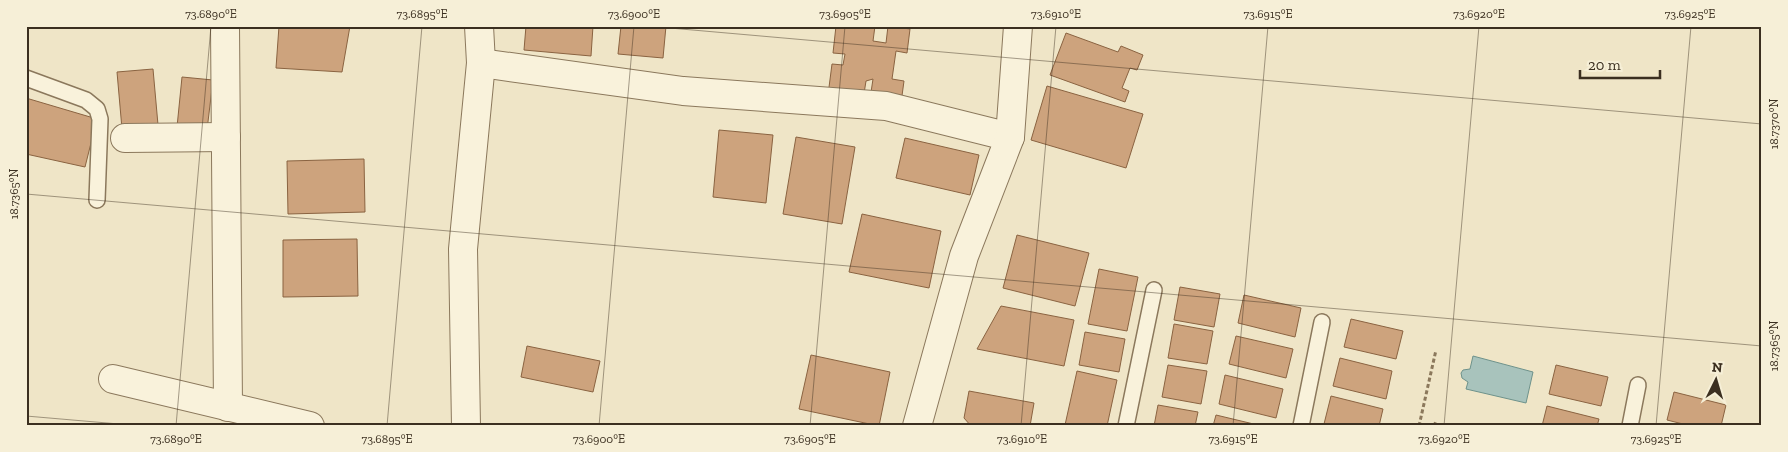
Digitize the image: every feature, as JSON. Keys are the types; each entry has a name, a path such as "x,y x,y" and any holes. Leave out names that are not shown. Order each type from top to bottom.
{"street":[{"path":"225,26 228,407"},
{"path":"466,426 463,249 481,63 479,26"},
{"path":"917,426 964,256 1010,137 1018,26"},
{"path":"481,63 683,91 886,106 1010,137"},
{"path":"125,138 226,137"},
{"path":"113,379 310,426"}],"lane":[{"path":"26,78 86,100 97,110 100,120 97,200"},
{"path":"1126,426 1154,290"},
{"path":"1301,426 1322,322"},
{"path":"1630,426 1638,385"}],"path":[{"path":"1418,426 1436,350"}],"water":[{"path":"1473,356 1533,372 1526,403 1466,389 1468,382 1462,378 1461,373 1463,370 1470,369"}],"building":[{"path":"279,26 350,26 342,72 276,68"},
{"path":"526,26 593,26 591,56 524,50"},
{"path":"621,26 666,26 663,58 618,54"},
{"path":"836,26 875,26 873,41 886,43 888,26 910,29 907,53 896,51 892,79 904,81 901,103 870,99 873,79 866,81 863,100 828,95 832,64 843,65 845,54 833,53"},
{"path":"1066,33 1118,52 1121,46 1143,55 1137,70 1130,68 1122,88 1129,91 1125,102 1050,75"},
{"path":"153,69 159,136 122,129 117,72"},
{"path":"182,77 213,80 207,130 177,127"},
{"path":"1047,86 1143,114 1126,168 1031,140"},
{"path":"26,98 97,119 85,167 26,154"},
{"path":"719,130 773,135 766,203 713,197"},
{"path":"796,137 855,147 842,224 783,214"},
{"path":"905,138 979,155 970,195 896,178"},
{"path":"364,159 365,212 288,214 287,161"},
{"path":"862,214 941,231 929,288 849,272"},
{"path":"1017,235 1089,253 1075,306 1003,288"},
{"path":"357,239 358,296 283,297 283,240"},
{"path":"1099,269 1138,277 1127,331 1088,324"},
{"path":"1180,287 1220,294 1214,327 1174,320"},
{"path":"1244,295 1301,308 1295,337 1238,323"},
{"path":"1001,306 1074,320 1064,366 977,349"},
{"path":"1351,319 1403,331 1396,359 1344,347"},
{"path":"1174,324 1213,331 1207,364 1168,358"},
{"path":"1085,332 1125,339 1119,372 1079,365"},
{"path":"1236,336 1293,349 1286,378 1229,364"},
{"path":"527,346 600,361 593,392 521,377"},
{"path":"811,355 890,372 879,426 799,409"},
{"path":"1340,358 1392,371 1386,399 1333,386"},
{"path":"1168,365 1207,371 1201,404 1162,397"},
{"path":"1556,365 1608,377 1601,406 1549,394"},
{"path":"1077,371 1117,380 1107,426 1065,425"},
{"path":"1225,375 1283,389 1276,418 1219,404"},
{"path":"969,391 1034,403 1030,426 971,426 964,418"},
{"path":"1674,392 1726,405 1721,426 1691,426 1667,420"},
{"path":"1331,396 1383,409 1379,426 1324,424"},
{"path":"1158,405 1198,412 1195,426 1154,426"},
{"path":"1547,406 1599,419 1597,426 1542,426"},
{"path":"1216,415 1262,426 1213,426"}]}
